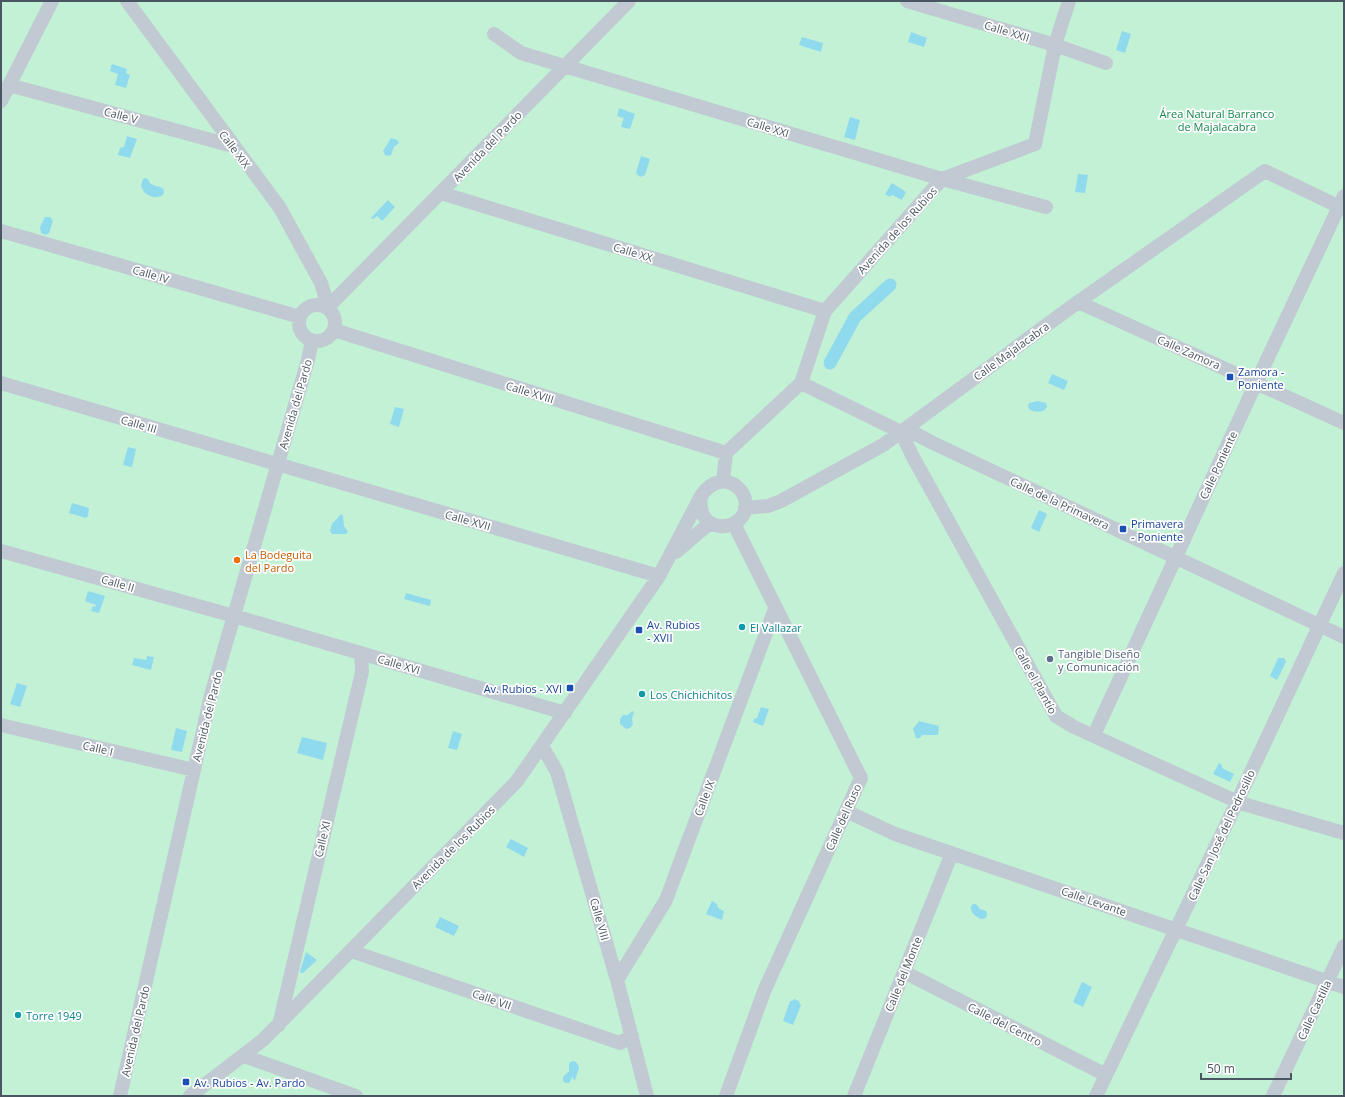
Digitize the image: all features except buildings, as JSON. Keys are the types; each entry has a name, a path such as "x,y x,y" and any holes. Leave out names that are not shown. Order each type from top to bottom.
{"street":[{"path":"1,101 52,1"},
{"name":"Calle XIX","path":"127,1 284,215 321,283 325,296 325,307"},
{"name":"Avenida del Pardo","path":"325,307 441,193 629,1"},
{"name":"Calle XXII","path":"907,1 1055,45 1106,63"},
{"name":"Avenida de los Rubios","path":"726,453 800,383 825,311 942,179 1035,144 1055,45 1069,1"},
{"name":"Calle XXI","path":"494,34 521,53 942,179 1046,207"},
{"name":"Calle V","path":"9,84 233,146"},
{"name":"Calle Majalacabra","path":"745,508 768,506 782,501 883,444 1078,302 1265,171 1342,204"},
{"name":"Calle XX","path":"441,193 825,311"},
{"name":"Calle Poniente","path":"1094,736 1256,383 1342,204"},
{"name":"Calle IV","path":"1,231 300,317"},
{"name":"Calle Zamora","path":"1078,302 1344,423"},
{"path":"316,305 325,307 333,314 336,322 334,330 325,339 319,341 306,337 301,331 299,324 300,317 304,311 310,307 316,305"},
{"name":"Calle XVIII","path":"334,330 726,453"},
{"name":"Avenida del Pardo","path":"120,1096 211,695 308,360 312,340"},
{"name":"Calle III","path":"1,383 277,464"},
{"name":"Calle de la Primavera","path":"800,383 904,430 912,432 1344,637"},
{"name":"Calle el Plantío","path":"904,430 913,457 1056,716 1074,727 1237,802 1344,833"},
{"path":"701,496 701,511 710,523 717,526 726,527 734,524 741,517 745,508 745,498 741,490 733,483 723,481 726,453"},
{"name":"Calle XVII","path":"277,464 660,576"},
{"name":"Avenida de los Rubios","path":"190,1096 244,1056 279,1025 518,782 564,713 660,576 706,488 714,483 723,481"},
{"name":"Avenida de los Rubios","path":"670,558 710,523"},
{"name":"Calle del Ruso","path":"726,1096 765,988 861,778 775,609 734,524"},
{"name":"Calle II","path":"1,551 234,616"},
{"name":"Calle San José del Pedrosillo","path":"1096,1096 1237,802 1344,573"},
{"name":"Calle IX","path":"618,980 666,900 775,609"},
{"name":"Calle XVI","path":"234,616 564,713"},
{"name":"Calle XI","path":"279,1025 362,672 361,653"},
{"name":"Calle I","path":"1,725 194,770"},
{"name":"Calle VIII","path":"542,746 558,772 618,980 648,1096"},
{"name":"Calle Levante","path":"846,811 895,834 1344,987"},
{"name":"Calle del Monte","path":"854,1096 952,853"},
{"name":"Calle Castilla","path":"1273,1096 1344,946"},
{"name":"Calle VII","path":"351,951 620,1043 632,1036"},
{"name":"Calle del Centro","path":"904,972 1106,1075"},
{"path":"244,1056 356,1096"}],"green space":[{"name":"Área Natural Barranco de Majalacabra","path":"1,1 1344,1 1344,1096 1,1096"}],"water":[{"path":"1122,31 1131,34 1125,53 1116,50"},
{"path":"911,32 927,38 924,47 908,42"},
{"path":"802,37 823,43 821,52 799,45"},
{"path":"112,64 127,69 126,73 130,75 126,88 115,85 118,74 110,71"},
{"path":"619,108 635,114 630,129 621,127 624,117 617,116"},
{"path":"850,117 860,120 855,140 844,137"},
{"path":"127,136 137,139 130,158 118,155 120,148 124,147"},
{"path":"391,138 397,140 399,143 394,147 391,155 389,156 385,155 383,151"},
{"path":"641,156 650,159 645,175 640,177 636,173"},
{"path":"1078,174 1088,175 1085,193 1075,192"},
{"path":"143,179 148,179 152,185 161,187 164,191 163,195 153,197 144,192 141,186"},
{"path":"892,183 906,192 902,200 892,195 890,197 885,194"},
{"path":"388,200 395,207 382,221 377,216 373,219 371,218"},
{"path":"45,217 50,217 53,221 49,233 46,235 41,233 40,227"},
{"path":"1052,374 1068,381 1064,390 1048,383"},
{"path":"1038,401 1046,403 1046,409 1039,412 1029,409 1029,403"},
{"path":"395,407 404,409 399,427 390,424"},
{"path":"128,447 136,449 132,467 123,465"},
{"path":"72,503 89,508 88,516 86,518 69,513"},
{"path":"1039,510 1047,514 1039,532 1031,528"},
{"path":"341,514 343,516 344,526 348,532 346,534 332,534 330,531 332,524"},
{"path":"88,591 105,596 99,613 91,611 93,606 95,607 96,605 85,601"},
{"path":"406,593 431,600 430,606 404,599"},
{"path":"147,656 154,657 151,670 132,665 134,658 146,660"},
{"path":"1278,658 1284,658 1286,662 1277,680 1270,676"},
{"path":"17,683 27,686 20,707 10,704"},
{"path":"761,707 769,709 763,726 753,722 754,719 757,718"},
{"path":"632,711 634,712 632,719 633,724 630,728 626,729 620,724 620,719 623,715 628,715"},
{"path":"919,721 939,726 938,735 922,735 920,738 916,738 913,729"},
{"path":"176,728 187,731 182,752 171,750"},
{"path":"453,731 462,734 457,750 448,748"},
{"path":"302,737 327,743 323,760 297,753"},
{"path":"1219,763 1222,765 1222,768 1234,774 1230,782 1213,774"},
{"path":"511,839 528,848 524,857 506,847"},
{"path":"712,901 717,904 718,908 724,911 722,920 706,914"},
{"path":"976,904 980,909 986,911 986,918 981,919 973,914 971,911 971,906"},
{"path":"440,917 459,926 454,936 435,927"},
{"path":"306,952 317,960 303,973 301,973 300,971"},
{"path":"1082,982 1092,987 1083,1007 1073,1002"},
{"path":"794,999 799,1001 801,1005 793,1025 783,1021 790,1001"},
{"path":"572,1061 576,1062 579,1068 575,1080 573,1079 573,1076 569,1083 566,1083 563,1081 563,1077 569,1071 569,1063"}],"waterway":[{"path":"830,363 855,317 890,285"}],"place":[{"name":"Zamora - Poniente","path":"1230,377"},
{"name":"Primavera - Poniente","path":"1123,529"},
{"name":"La Bodeguita del Pardo","path":"237,560"},
{"name":"El Vallazar","path":"742,627"},
{"name":"Av. Rubios - XVII","path":"639,630"},
{"name":"Tangible Diseño y Comunicación","path":"1050,659"},
{"name":"Av. Rubios - XVI","path":"570,688"},
{"name":"Los Chichichitos","path":"642,694"},
{"name":"Torre 1949","path":"18,1015"},
{"name":"Av. Rubios - Av. Pardo","path":"186,1082"}]}
